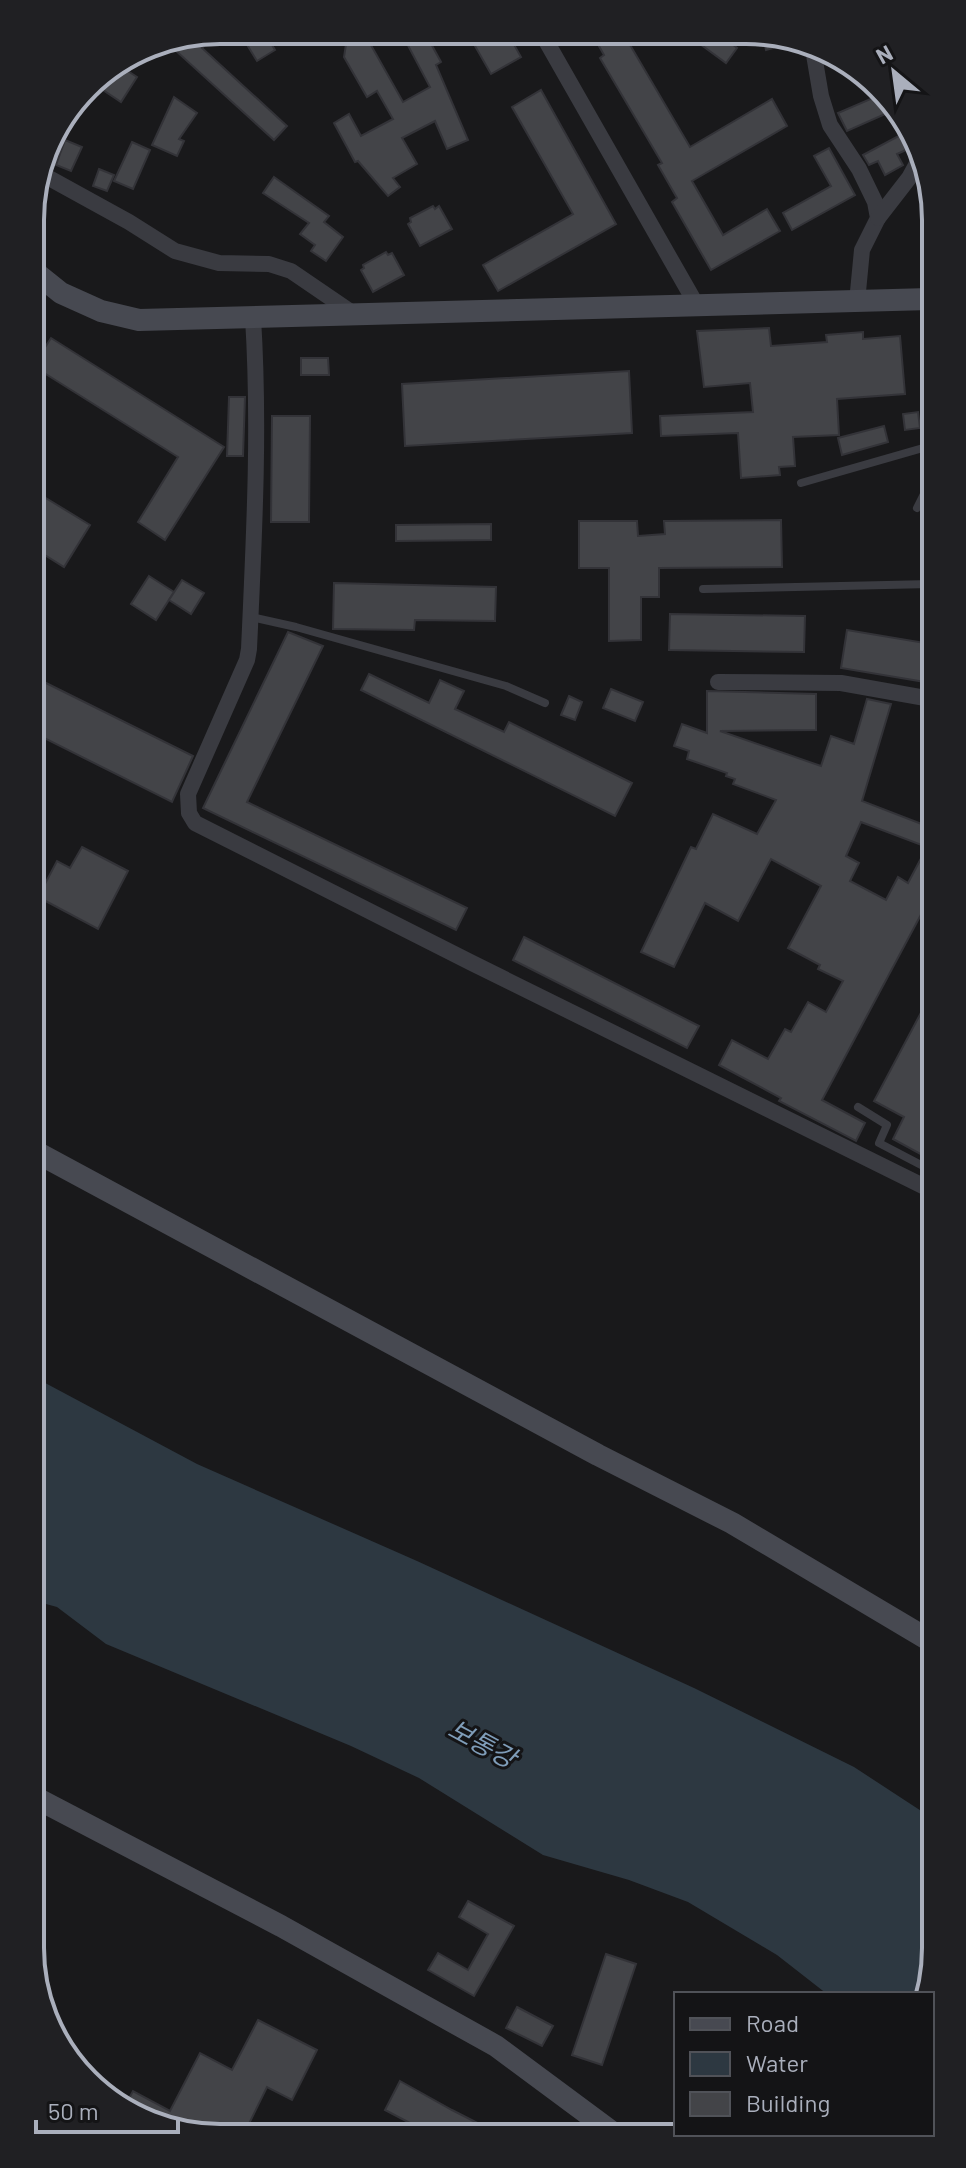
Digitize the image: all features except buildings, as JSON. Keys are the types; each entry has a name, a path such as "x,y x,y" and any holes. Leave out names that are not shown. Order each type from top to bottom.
{"street":[{"path":"548,44 696,304"},
{"path":"815,58 830,125 859,169 875,202 878,218"},
{"path":"857,302 862,250 878,218 914,168"},
{"path":"49,178 175,251 219,263 269,264 291,271 354,314"},
{"path":"44,279 61,293 101,311 139,320 922,299"},
{"path":"253,318 256,390 247,660 188,794 189,813 195,823 922,1186"},
{"path":"718,682 841,683 922,697"},
{"path":"44,1156 598,1455 732,1523 922,1636"},
{"path":"44,1802 281,1926 496,2046 601,2124"}],"lane":[{"path":"801,483 922,448"},
{"path":"917,508 922,498"},
{"path":"703,589 922,584"},
{"path":"250,617 506,686 545,703"},
{"path":"858,1107 887,1125 879,1143 922,1165"}],"water":[{"name":"보통강","path":"44,1382 197,1464 694,1688 854,1767 922,1811 922,1960 917,1992 824,1992 777,1955 688,1902 629,1880 543,1855 419,1778 351,1746 106,1644 57,1607 44,1603"}]}
